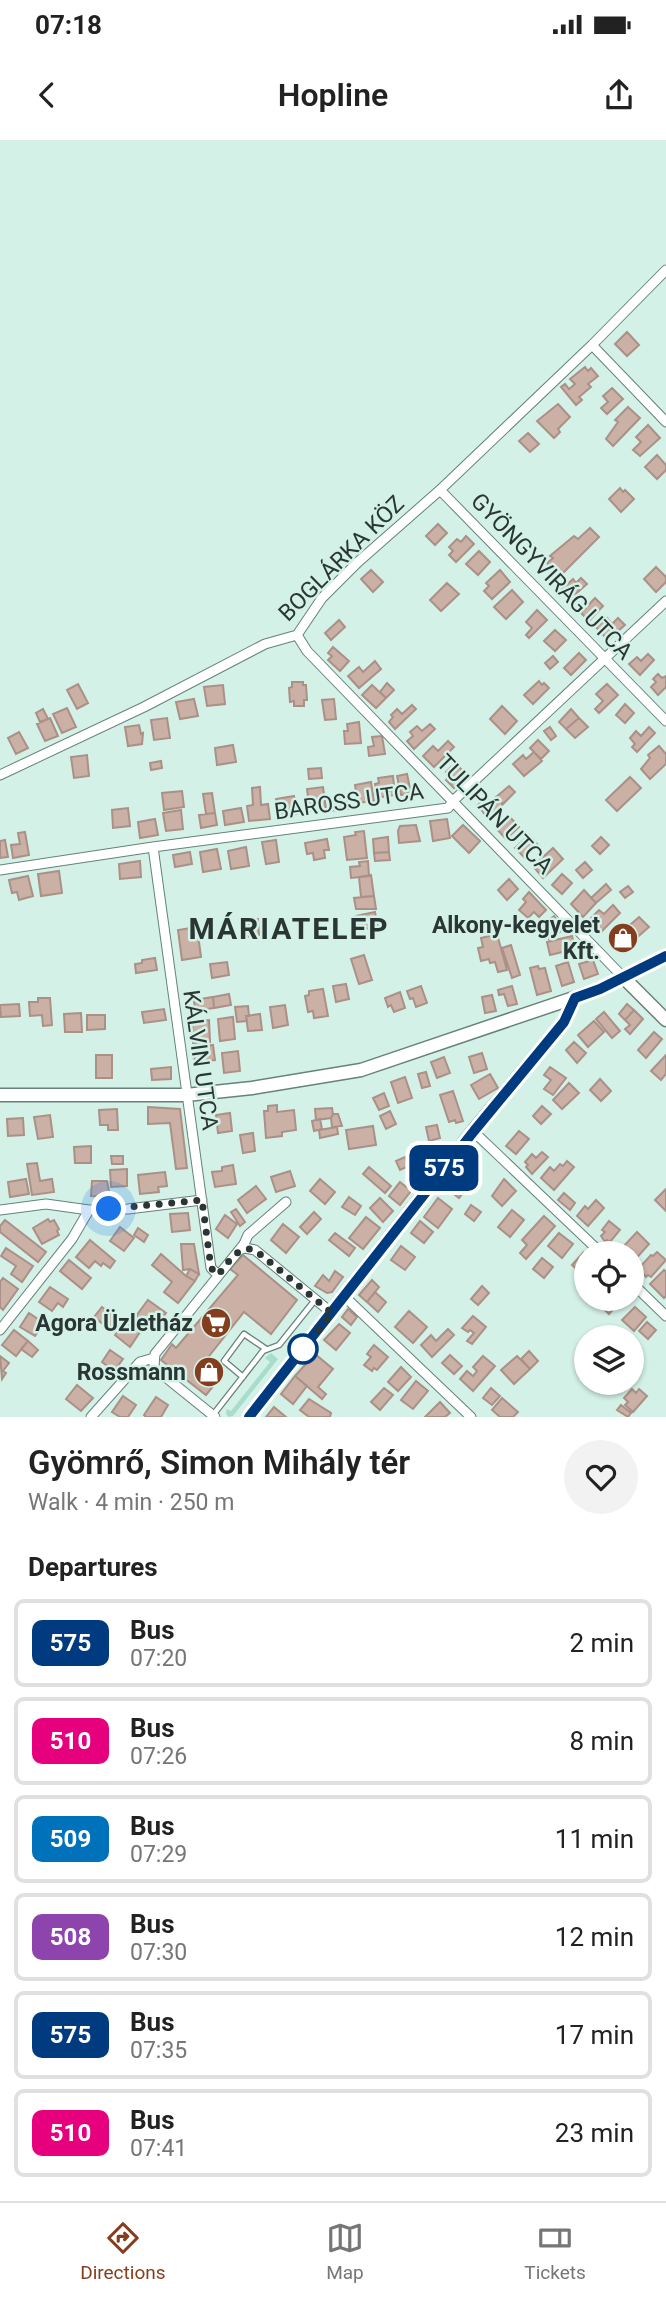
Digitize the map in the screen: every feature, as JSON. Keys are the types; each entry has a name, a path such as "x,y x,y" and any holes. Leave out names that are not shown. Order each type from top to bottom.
{"main road":[{"path":"0,1095 186,1095 278,1084 361,1070 575,998 624,978 666,956"},
{"name":"TULIPÁN UTCA","path":"624,978 666,1020"},
{"path":"249,1417 474,1131 564,1022 575,998"}],"street":[{"name":"BOGLÁRKA KÖZ","path":"0,775 144,707 265,644 297,635 331,589 592,345 666,270"},
{"path":"592,345 666,422"},
{"name":"GYÖNGYVIRÁG UTCA","path":"440,489 666,721"},
{"name":"BAROSS UTCA","path":"0,870 448,807 666,601"},
{"name":"TULIPÁN UTCA","path":"297,635 307,651 624,978"},
{"name":"KÁLVIN UTCA","path":"153,847 211,1268 218,1275"},
{"path":"474,1131 589,1241"},
{"path":"0,1210 46,1204 89,1210 128,1209 202,1200"},
{"path":"214,1416 158,1371 154,1366 154,1358 157,1350 239,1250 248,1235 286,1202"},
{"path":"0,1330 72,1239 89,1210"},
{"path":"239,1250 255,1250 332,1313"},
{"path":"644,1295 666,1316"},
{"path":"345,1297 471,1417"},
{"path":"91,1417 139,1363 154,1358"}],"lane":[{"path":"214,1416 266,1349 279,1345 316,1300"},
{"path":"243,1377 224,1361 244,1334 266,1349"}],"green space":[{"path":"271,1353 278,1359 233,1416 228,1417 227,1409 231,1411 270,1362 265,1358"}],"building":[{"path":"627,332 639,345 627,356 615,344"},
{"path":"585,367 588,371 591,368 598,376 588,384 591,387 579,397 582,400 576,405 561,387 565,384 569,389 575,384 570,379"},
{"path":"612,388 623,399 607,414 601,408 608,402 603,396"},
{"path":"558,404 570,417 558,429 560,432 554,438 537,421"},
{"path":"628,407 640,418 613,446 606,439 618,422 615,420"},
{"path":"648,425 660,438 640,456 633,450 641,442 636,437"},
{"path":"528,433 539,444 530,452 519,441"},
{"path":"657,455 666,465 666,470 657,479 645,467"},
{"path":"620,488 634,499 621,512 609,499"},
{"path":"438,524 447,533 435,545 426,536"},
{"path":"590,528 599,537 557,579 548,570 551,567 547,563 553,558 550,556 574,536 578,539"},
{"path":"466,536 474,544 456,562 449,555 453,551 449,547 457,539 461,542"},
{"path":"479,551 490,562 478,575 466,564"},
{"path":"656,567 666,577 666,582 656,592 644,579"},
{"path":"371,570 383,582 373,592 361,579"},
{"path":"500,570 510,582 492,599 484,591 489,586 486,583"},
{"path":"581,578 587,584 570,599 561,590 573,579 576,583"},
{"path":"447,583 459,594 441,611 430,600"},
{"path":"512,590 523,602 506,619 494,607"},
{"path":"595,598 603,606 589,621 581,613"},
{"path":"537,610 547,620 529,638 526,635 532,628 526,622"},
{"path":"607,618 612,624 618,618 625,625 608,640 596,627"},
{"path":"339,620 345,627 331,640 325,633"},
{"path":"555,630 566,640 555,651 544,641"},
{"path":"333,647 349,661 340,671 328,660 332,656 328,653"},
{"path":"579,653 586,660 571,675 564,668"},
{"path":"648,654 654,660 640,675 629,664 637,657 641,661"},
{"path":"553,656 558,662 550,669 545,663"},
{"path":"375,661 381,669 359,688 348,676 359,667 363,672"},
{"path":"658,674 662,678 666,676 666,687 658,695 651,687"},
{"path":"539,681 549,688 533,704 524,695"},
{"path":"292,682 303,682 303,685 306,685 307,700 304,700 304,706 294,706 294,701 290,702 289,688 292,687"},
{"path":"387,683 394,690 386,698 380,692"},
{"path":"78,684 88,703 77,709 67,690"},
{"path":"607,684 618,695 599,713 595,709 603,701 596,694"},
{"path":"223,685 225,704 207,706 204,687"},
{"path":"372,685 386,698 376,708 362,695"},
{"path":"194,699 198,716 180,719 176,702"},
{"path":"334,699 336,719 325,720 322,700"},
{"path":"625,704 634,713 625,723 616,715"},
{"path":"412,705 416,709 395,729 389,722 393,717 391,715 397,709 402,714"},
{"path":"502,706 517,721 505,734 490,719"},
{"path":"67,708 76,727 62,733 53,714"},
{"path":"43,709 48,719 40,722 36,713"},
{"path":"571,709 579,718 566,729 559,722"},
{"path":"50,718 58,736 45,741 37,724"},
{"path":"167,718 170,738 154,740 151,720"},
{"path":"579,718 588,727 575,738 566,729"},
{"path":"359,722 361,743 345,744 344,731 348,731 347,724"},
{"path":"430,724 435,729 414,749 407,741 413,736 410,732 417,726 422,731"},
{"path":"139,725 141,734 143,733 142,744 128,746 125,727"},
{"path":"550,727 556,736 551,740 544,731"},
{"path":"649,727 655,733 637,752 632,747 635,744 630,738 636,731 641,736"},
{"path":"19,732 28,748 16,754 8,738"},
{"path":"382,736 385,754 369,756 368,747 374,746 372,737"},
{"path":"538,740 549,751 541,759 530,748"},
{"path":"448,741 454,747 434,767 423,756 433,746 438,751"},
{"path":"233,745 236,762 217,765 215,748"},
{"path":"659,746 666,754 666,764 650,779 641,769 650,758 648,755"},
{"path":"534,752 542,761 524,776 513,764 523,755 526,759"},
{"path":"87,755 89,776 74,778 71,757"},
{"path":"161,761 162,768 151,770 150,763"},
{"path":"451,767 455,771 459,767 467,775 454,788 446,780 450,776 446,772"},
{"path":"321,768 322,778 309,779 308,769"},
{"path":"407,774 411,793 401,795 397,776"},
{"path":"393,776 395,795 381,797 375,784 379,783 378,778"},
{"path":"630,777 641,788 617,811 606,800"},
{"path":"371,782 374,801 358,803 355,785"},
{"path":"509,786 515,792 503,804 496,797"},
{"path":"260,787 261,805 268,804 270,819 249,821 247,806 253,805 252,788"},
{"path":"323,787 326,809 310,811 307,789"},
{"path":"182,791 184,807 164,810 162,793"},
{"path":"212,793 215,813 206,814 203,794"},
{"path":"294,796 297,814 279,817 276,799"},
{"path":"346,796 348,809 331,811 329,798"},
{"path":"496,797 503,804 488,819 478,805 486,798 491,803"},
{"path":"128,808 130,826 113,828 112,810"},
{"path":"241,808 244,822 225,825 223,811"},
{"path":"181,810 183,829 166,831 163,813"},
{"path":"215,813 217,825 201,828 199,815"},
{"path":"509,816 519,827 506,839 496,828"},
{"path":"155,819 158,835 140,838 138,822"},
{"path":"447,819 450,838 433,841 430,821"},
{"path":"416,825 420,841 399,843 400,826"},
{"path":"463,825 480,841 469,853 452,836"},
{"path":"364,831 367,858 347,860 344,837"},
{"path":"25,832 29,855 13,858 11,845 20,844 18,833"},
{"path":"529,835 538,845 525,858 515,848"},
{"path":"388,837 389,852 374,853 373,839"},
{"path":"601,837 609,845 600,854 592,846"},
{"path":"327,839 329,850 324,850 325,858 314,860 313,853 307,854 305,843"},
{"path":"5,840 8,857 0,858 0,841"},
{"path":"276,840 279,862 266,864 262,842"},
{"path":"246,847 249,866 231,869 228,851"},
{"path":"553,848 563,859 543,878 533,866"},
{"path":"217,849 221,869 203,872 200,852"},
{"path":"190,852 192,864 175,867 173,855"},
{"path":"389,852 390,860 375,861 374,853"},
{"path":"140,861 141,877 120,879 119,864"},
{"path":"368,861 369,876 351,878 350,867 360,866 359,862"},
{"path":"585,862 592,870 583,878 576,870"},
{"path":"59,871 62,893 41,896 38,874"},
{"path":"562,874 572,883 562,894 552,885"},
{"path":"371,875 374,896 361,897 359,877"},
{"path":"28,876 33,896 19,900 17,892 12,893 9,880"},
{"path":"509,879 518,889 507,900 498,890"},
{"path":"606,884 611,890 596,903 591,898"},
{"path":"628,886 633,892 625,898 620,892"},
{"path":"584,890 596,903 583,917 571,904"},
{"path":"529,892 546,910 539,917 534,912 528,918 519,910 526,902 523,899"},
{"path":"374,896 376,909 356,909 354,898"},
{"path":"613,905 620,913 599,934 587,922 599,910 604,914"},
{"path":"375,912 378,928 358,929 356,916"},
{"path":"554,916 564,929 549,939 540,926"},
{"path":"639,917 649,927 625,948 616,937"},
{"path":"258,919 259,935 244,937 242,920"},
{"path":"197,927 201,957 182,960 178,930"},
{"path":"497,934 507,970 498,972 495,962 490,963 489,959 481,961 478,948 483,947 481,938"},
{"path":"572,936 575,949 550,955 547,942"},
{"path":"511,945 520,975 512,978 502,948"},
{"path":"364,955 372,980 359,984 351,959"},
{"path":"155,958 157,970 136,973 135,964"},
{"path":"593,960 598,974 584,979 579,964"},
{"path":"227,962 229,975 212,978 210,964"},
{"path":"568,962 574,982 562,986 556,966"},
{"path":"538,966 539,969 545,968 551,991 537,995 530,968"},
{"path":"346,984 349,999 336,1002 333,986"},
{"path":"421,986 427,1003 416,1007 407,991"},
{"path":"512,986 517,1004 508,1006 504,994 499,995 498,990"},
{"path":"323,989 328,1016 314,1018 313,1011 308,1012 305,996 309,995 309,991"},
{"path":"400,992 405,1008 394,1012 391,1005 388,1007 385,998"},
{"path":"229,994 231,1005 214,1008 213,997"},
{"path":"492,995 496,1011 485,1013 482,997"},
{"path":"213,997 214,1008 195,1011 194,1000"},
{"path":"38,998 50,998 52,1025 43,1026 42,1015 30,1016 29,1002 38,1002"},
{"path":"19,1004 20,1016 1,1017 0,1005"},
{"path":"627,1004 634,1010 625,1020 619,1014"},
{"path":"285,1005 288,1025 273,1028 270,1007"},
{"path":"248,1006 247,1021 237,1022 235,1007"},
{"path":"164,1009 166,1020 144,1023 142,1012"},
{"path":"634,1010 643,1019 630,1034 625,1029 630,1025 625,1020"},
{"path":"604,1012 620,1031 612,1038 596,1019"},
{"path":"81,1013 82,1032 65,1032 64,1014"},
{"path":"260,1014 262,1030 248,1031 246,1016"},
{"path":"87,1015 105,1015 105,1029 87,1030"},
{"path":"233,1017 235,1039 220,1041 218,1019"},
{"path":"209,1020 210,1042 193,1043 192,1022"},
{"path":"594,1021 604,1032 588,1047 578,1035"},
{"path":"654,1032 662,1039 646,1058 638,1050"},
{"path":"574,1042 586,1053 577,1063 566,1050"},
{"path":"213,1045 215,1060 195,1062 193,1048"},
{"path":"238,1051 240,1071 224,1073 222,1053"},
{"path":"482,1053 487,1069 474,1073 469,1057"},
{"path":"96,1055 112,1055 112,1078 96,1078"},
{"path":"666,1055 666,1074 661,1080 651,1071"},
{"path":"444,1057 450,1073 437,1078 431,1062"},
{"path":"171,1067 171,1079 152,1080 151,1069"},
{"path":"550,1067 566,1078 553,1095 544,1089 551,1080 544,1075"},
{"path":"426,1072 430,1086 422,1088 418,1074"},
{"path":"490,1074 498,1088 479,1099 471,1085"},
{"path":"405,1077 412,1098 398,1103 391,1082"},
{"path":"600,1079 611,1091 601,1101 590,1090"},
{"path":"569,1083 579,1093 562,1109 553,1100"},
{"path":"453,1091 463,1121 456,1123 455,1120 449,1122 440,1095"},
{"path":"384,1093 389,1106 379,1110 373,1098"},
{"path":"277,1105 277,1112 294,1110 296,1130 282,1132 282,1136 266,1138 264,1111 268,1111 268,1106"},
{"path":"542,1106 551,1114 541,1124 533,1116"},
{"path":"148,1107 180,1109 187,1168 176,1169 170,1123 148,1124"},
{"path":"332,1108 331,1118 316,1120 315,1109"},
{"path":"117,1109 118,1130 108,1130 108,1125 100,1125 99,1110"},
{"path":"390,1111 396,1124 386,1129 380,1116"},
{"path":"230,1113 232,1131 218,1133 216,1115"},
{"path":"333,1114 338,1114 342,1126 332,1127"},
{"path":"50,1115 53,1137 38,1139 34,1117"},
{"path":"23,1118 24,1135 8,1136 7,1119"},
{"path":"320,1119 322,1129 314,1131 312,1121"},
{"path":"437,1125 440,1138 429,1141 426,1127"},
{"path":"373,1126 376,1145 349,1149 346,1130"},
{"path":"337,1127 338,1134 320,1138 319,1130"},
{"path":"519,1131 529,1139 516,1154 506,1146"},
{"path":"253,1133 255,1151 243,1153 240,1135"},
{"path":"91,1146 91,1163 75,1163 74,1147"},
{"path":"542,1152 548,1157 532,1174 525,1162 532,1154 536,1158"},
{"path":"429,1155 434,1159 425,1171 420,1167"},
{"path":"111,1156 123,1156 123,1164 112,1164"},
{"path":"405,1157 409,1166 400,1170 396,1161"},
{"path":"567,1161 574,1167 554,1190 541,1178 550,1167 554,1171"},
{"path":"37,1163 40,1181 52,1179 54,1192 32,1195 27,1164"},
{"path":"233,1165 236,1184 215,1187 212,1172 222,1171 222,1167"},
{"path":"369,1167 391,1186 385,1193 363,1174"},
{"path":"127,1169 127,1186 111,1187 110,1170"},
{"path":"290,1171 295,1186 276,1192 271,1177"},
{"path":"165,1172 167,1186 158,1187 159,1192 140,1194 138,1175"},
{"path":"454,1176 468,1186 459,1198 445,1187"},
{"path":"26,1179 29,1194 10,1197 8,1182"},
{"path":"320,1179 335,1192 325,1204 310,1191"},
{"path":"504,1179 516,1191 502,1206 492,1196"},
{"path":"92,1181 107,1181 110,1197 91,1196"},
{"path":"400,1182 411,1191 400,1205 389,1196"},
{"path":"256,1186 266,1199 247,1213 238,1200"},
{"path":"666,1189 666,1211 655,1200"},
{"path":"564,1193 575,1203 570,1210 558,1200"},
{"path":"349,1197 361,1206 355,1215 342,1207"},
{"path":"380,1198 393,1211 383,1222 370,1208"},
{"path":"438,1198 452,1209 438,1228 424,1217"},
{"path":"596,1200 604,1208 588,1226 577,1216 585,1206 588,1209"},
{"path":"471,1205 481,1212 474,1221 465,1214"},
{"path":"236,1209 245,1222 240,1226 231,1212"},
{"path":"512,1210 524,1220 510,1237 498,1227"},
{"path":"314,1212 321,1219 307,1234 300,1227"},
{"path":"188,1213 190,1230 172,1232 170,1214"},
{"path":"225,1215 237,1224 228,1238 216,1229"},
{"path":"544,1216 555,1226 526,1259 520,1253 527,1245 522,1240"},
{"path":"366,1217 380,1228 363,1249 349,1238"},
{"path":"48,1219 50,1222 54,1220 59,1235 42,1244 33,1228"},
{"path":"5,1220 46,1252 38,1262 0,1232 0,1226"},
{"path":"420,1221 433,1232 424,1243 411,1233"},
{"path":"609,1221 620,1230 611,1241 604,1241 601,1236 605,1232 602,1230"},
{"path":"283,1224 299,1237 286,1253 271,1240"},
{"path":"120,1227 134,1238 124,1251 110,1241"},
{"path":"138,1228 148,1235 144,1242 134,1235"},
{"path":"637,1232 649,1244 644,1250 644,1241 628,1241"},
{"path":"335,1233 355,1248 349,1256 329,1240"},
{"path":"559,1233 573,1244 562,1258 548,1246"},
{"path":"90,1240 115,1261 110,1268 95,1261 89,1268 76,1257"},
{"path":"181,1244 194,1244 199,1274 190,1269 183,1270"},
{"path":"401,1246 415,1257 405,1270 391,1260"},
{"path":"6,1248 33,1266 22,1282 11,1274 16,1266 1,1256"},
{"path":"657,1252 666,1260 651,1277 646,1277 644,1263"},
{"path":"161,1254 195,1281 178,1303 164,1292 172,1282 152,1265"},
{"name":"Agora Üzletház","path":"243,1255 297,1300 271,1334 244,1312 206,1360 223,1374 206,1395 161,1360 172,1344 176,1348 238,1275 230,1269"},
{"path":"542,1258 553,1267 544,1278 533,1269"},
{"path":"69,1260 91,1278 82,1289 60,1271"},
{"path":"190,1269 199,1274 195,1281 186,1276"},
{"path":"664,1270 666,1296 664,1298 650,1284"},
{"path":"335,1271 343,1277 332,1292 327,1293 315,1286 323,1275 329,1281"},
{"path":"3,1278 18,1289 3,1310 0,1307 0,1282"},
{"path":"372,1280 379,1287 367,1302 359,1295"},
{"path":"482,1286 489,1293 478,1305 471,1299"},
{"path":"50,1287 68,1299 63,1307 58,1303 52,1311 39,1302"},
{"path":"375,1292 386,1302 378,1312 367,1302"},
{"path":"148,1300 166,1313 154,1329 136,1316"},
{"path":"102,1307 120,1321 112,1331 94,1317"},
{"path":"348,1309 357,1317 351,1325 342,1317"},
{"path":"409,1311 427,1327 413,1343 395,1327"},
{"path":"631,1311 639,1311 646,1317 639,1325 627,1325 622,1320"},
{"path":"29,1313 44,1323 35,1336 20,1327"},
{"path":"473,1316 486,1327 472,1344 467,1341 474,1333 462,1328"},
{"path":"647,1322 656,1330 648,1339 644,1335 644,1325"},
{"path":"124,1323 140,1332 130,1347 115,1335"},
{"path":"339,1324 350,1333 336,1350 324,1340"},
{"path":"448,1329 454,1335 432,1357 421,1345 431,1335 436,1341"},
{"path":"14,1330 28,1341 16,1356 2,1345"},
{"path":"28,1341 38,1350 32,1357 21,1349"},
{"path":"374,1345 388,1357 377,1370 374,1368 372,1371 364,1365 371,1357 367,1354"},
{"path":"110,1350 123,1359 114,1371 102,1362"},
{"path":"529,1351 538,1361 530,1369 521,1359"},
{"path":"315,1354 333,1369 318,1387 326,1394 322,1399 295,1376"},
{"path":"450,1355 462,1366 454,1374 442,1363"},
{"path":"0,1356 9,1363 3,1371 6,1373 2,1379"},
{"path":"483,1356 495,1366 473,1391 460,1379 467,1371 473,1376 477,1371 473,1367"},
{"path":"517,1356 530,1369 514,1384 501,1370"},
{"path":"401,1367 411,1377 398,1391 388,1382"},
{"path":"295,1376 307,1386 293,1404 281,1394"},
{"path":"416,1381 428,1391 413,1409 401,1400"},
{"path":"77,1385 93,1398 81,1411 66,1399"},
{"path":"384,1388 393,1395 380,1410 371,1402"},
{"path":"491,1388 500,1396 492,1405 483,1398"},
{"path":"644,1393 647,1396 633,1412 625,1405 628,1402 624,1398 627,1395"},
{"path":"123,1396 136,1405 128,1417 120,1417 112,1412"},
{"path":"156,1397 168,1405 161,1417 146,1417 144,1415"},
{"path":"502,1398 518,1412 513,1417 500,1417 492,1410"},
{"path":"309,1399 331,1413 330,1417 309,1417 300,1410"},
{"path":"440,1402 450,1413 445,1417 425,1417"},
{"path":"621,1405 631,1413 628,1417 617,1410"},
{"path":"274,1407 286,1417 266,1417"}],"bus line":[{"name":"575","path":"249,1417 474,1131 564,1022 575,998 624,978 666,956"}],"place":[{"name":"Alkony-kegyelet Kft.","path":"623,938"},
{"name":"Agora Üzletház","path":"216,1323"},
{"name":"Rossmann","path":"209,1372"}],"district":[{"name":"MÁRIATELEP","path":"289,929"}],"route":[{"path":"109,1209 202,1200 211,1268 218,1275 239,1250 255,1250 332,1313 299,1355 303,1349"}]}
